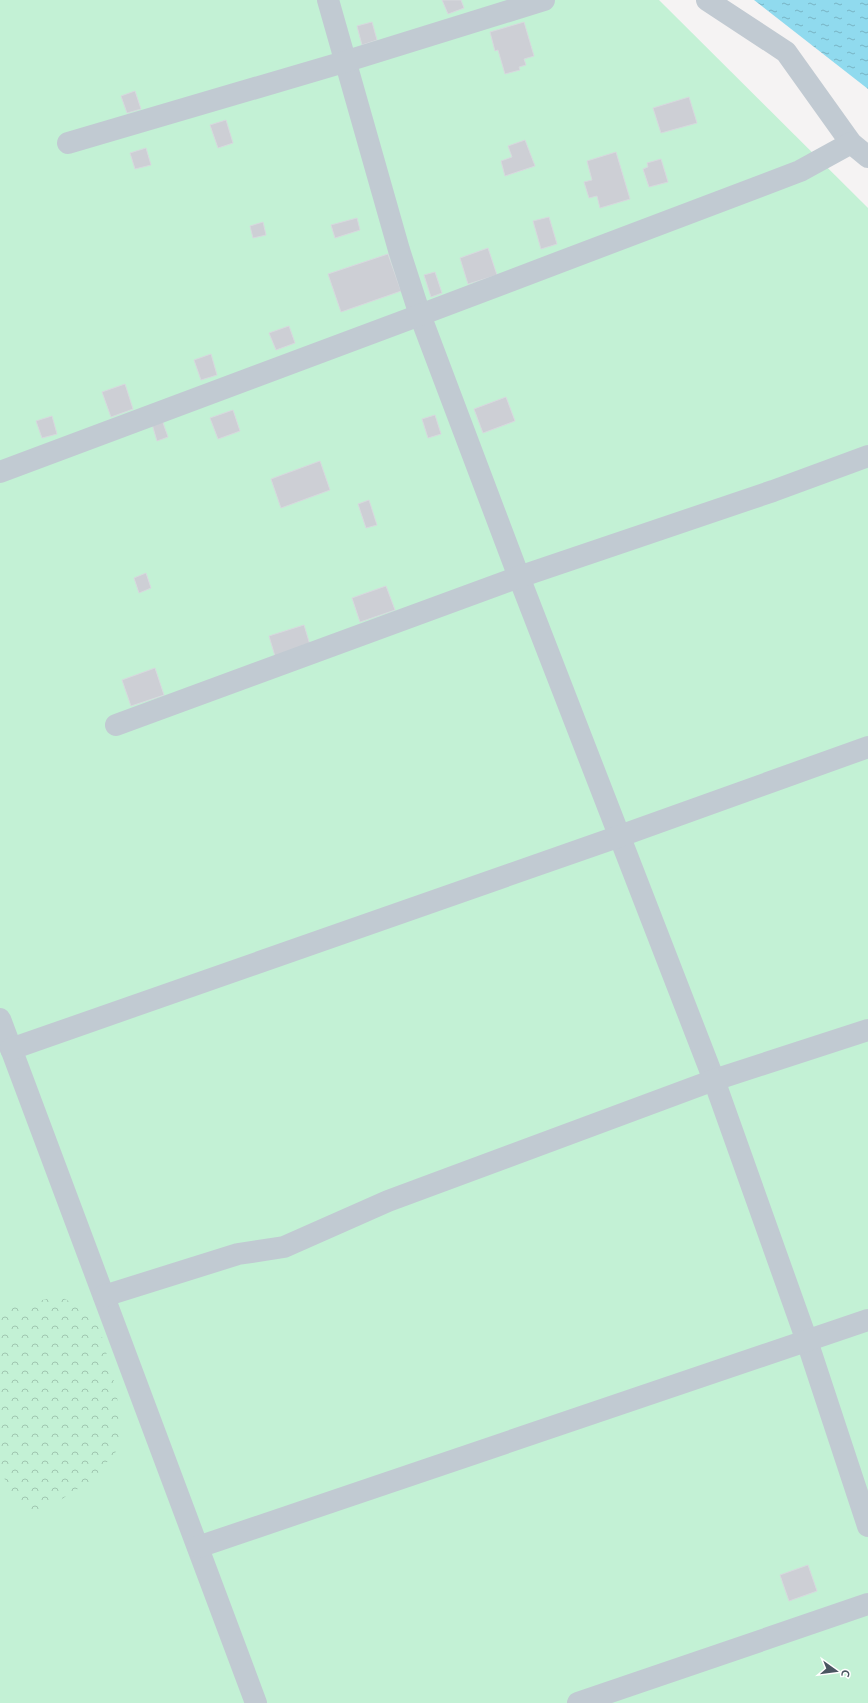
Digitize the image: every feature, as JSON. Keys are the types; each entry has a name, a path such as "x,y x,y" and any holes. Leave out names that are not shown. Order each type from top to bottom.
{"lane":[{"path":"328,0 344,62 399,250 420,315 519,577 714,1080 807,1341 868,1526"},
{"path":"68,143 344,62 544,0"},
{"path":"708,0 786,52 851,143 868,157"},
{"path":"0,472 800,171 851,143"},
{"path":"116,725 519,577 773,491 868,456"},
{"path":"11,1049 620,836 868,747"},
{"path":"0,1019 256,1703"},
{"path":"104,1296 238,1254 284,1247 388,1201 714,1080 868,1030"},
{"path":"198,1547 868,1320"},
{"path":"578,1703 868,1604"}],"green space":[{"path":"0,0 659,0 868,208 868,1703 0,1703"},
{"path":"60,1296 97,1318 117,1393 120,1447 92,1480 38,1514 15,1499 0,1470 0,1310"}],"water":[{"path":"754,0 868,0 868,89"}],"building":[{"path":"442,0 461,0 464,8 448,14"},
{"path":"372,22 377,40 362,45 357,26"},
{"path":"524,22 534,56 524,59 526,65 519,67 520,70 505,74 498,50 495,51 490,32"},
{"path":"135,91 141,109 127,113 121,96"},
{"path":"689,97 697,123 661,133 653,108"},
{"path":"226,120 233,143 218,148 210,125"},
{"path":"525,140 535,166 505,176 501,161 512,157 508,146"},
{"path":"146,148 151,165 135,169 130,153"},
{"path":"616,152 630,199 600,208 597,196 589,198 584,182 592,180 587,161"},
{"path":"661,159 668,182 649,187 643,169 648,167 647,163"},
{"path":"549,217 557,244 541,249 533,221"},
{"path":"357,218 360,230 335,238 331,225"},
{"path":"263,222 266,235 253,238 250,226"},
{"path":"488,248 497,275 468,284 460,258"},
{"path":"388,254 401,291 341,312 328,274"},
{"path":"435,272 442,293 431,297 424,275"},
{"path":"289,326 295,343 276,350 269,333"},
{"path":"211,354 217,375 201,380 194,360"},
{"path":"125,384 133,409 111,417 102,392"},
{"path":"506,397 515,421 483,433 474,409"},
{"path":"233,410 240,431 218,439 210,418"},
{"path":"435,415 441,434 428,438 422,419"},
{"path":"52,416 57,434 42,438 36,421"},
{"path":"162,420 168,437 157,441 152,424"},
{"path":"320,461 330,490 281,508 271,479"},
{"path":"369,500 377,525 366,528 358,504"},
{"path":"146,573 151,588 139,593 134,578"},
{"path":"386,586 395,610 360,622 352,598"},
{"path":"304,625 310,645 275,656 269,636"},
{"path":"155,668 164,695 131,706 122,680"},
{"path":"808,1565 817,1591 789,1601 780,1575"}]}
